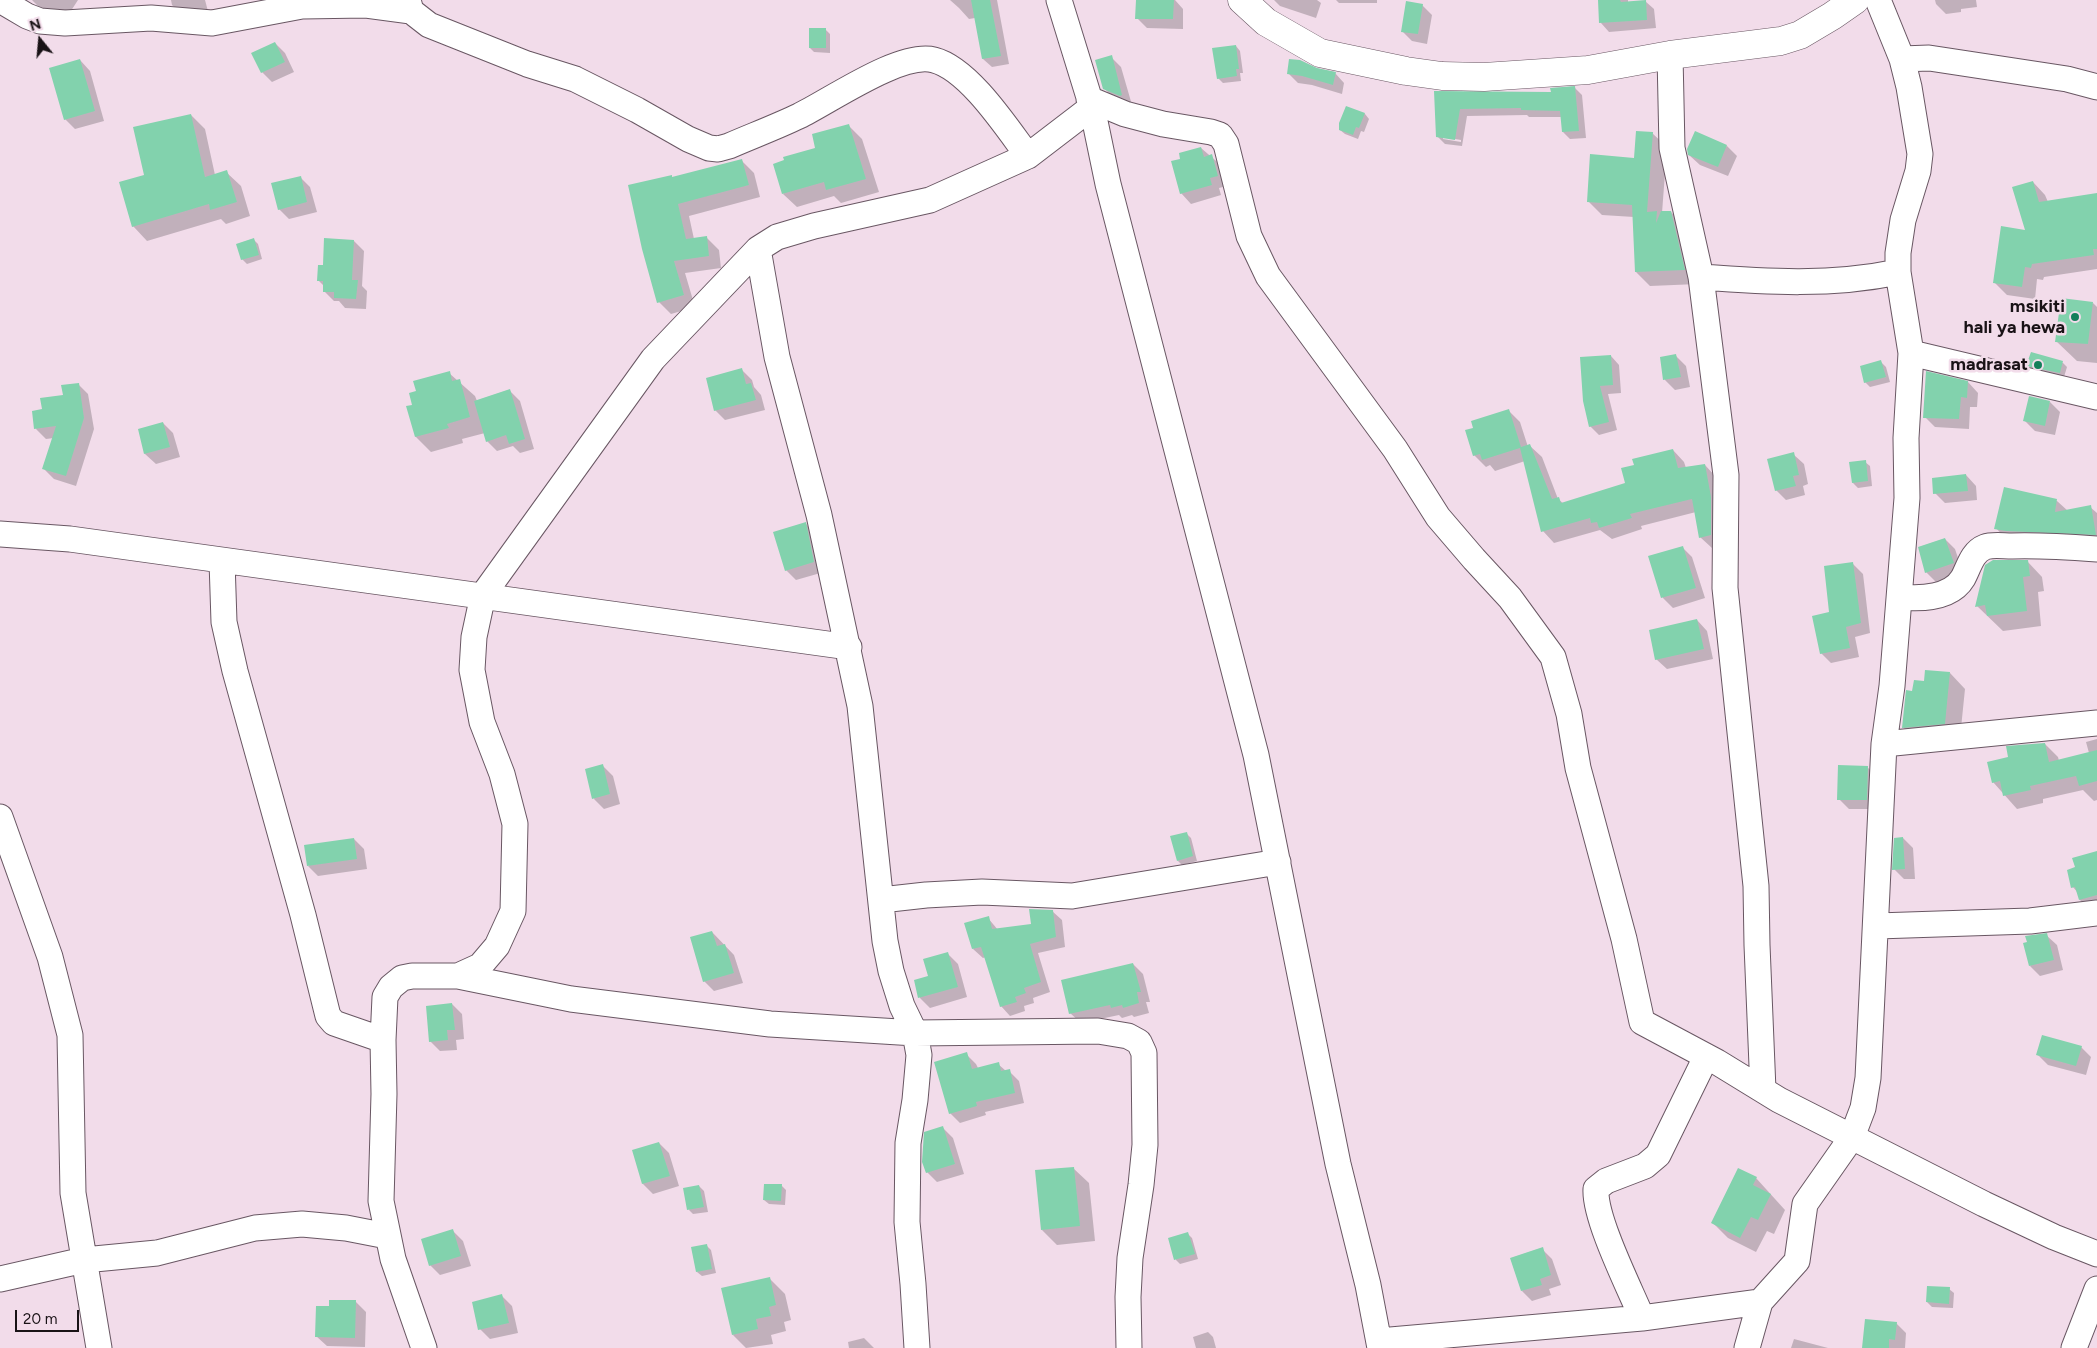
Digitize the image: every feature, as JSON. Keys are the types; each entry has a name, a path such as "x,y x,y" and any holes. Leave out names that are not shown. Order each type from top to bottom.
{"street":[{"path":"0,0 27,16 40,21 65,23 152,18 212,23 302,6 409,6 429,25 526,64 576,79 638,110 688,139 710,148 718,149 799,116 884,70 909,62 933,60 947,65 992,106 1028,156"},
{"path":"1242,0 1266,22 1320,52 1433,74 1484,77 1588,70 1670,55 1781,41 1800,35 1855,0"},
{"path":"1747,1348 1760,1302 1797,1260 1805,1204 1852,1137 1863,1108 1868,1078 1877,926 1884,744 1892,686 1907,498 1906,438 1911,353 1898,272 1898,253 1903,220 1918,171 1920,154 1909,87 1902,60 1878,0"},
{"path":"1066,2 1108,184 1256,755 1338,1164 1368,1285 1379,1345 1642,1318 1760,1302"},
{"path":"1670,55 1672,148 1701,277 1726,474 1725,588 1756,886 1763,1090"},
{"path":"1902,60 1929,58 2068,79 2097,87"},
{"path":"458,976 480,966 487,960 497,946 513,911 515,824 502,774 482,722 472,670 474,637 483,595 653,359 758,249 777,237 814,226 930,200 1028,156 1090,103"},
{"path":"1090,103 1134,117 1220,135 1226,144 1249,236 1268,276 1395,449 1438,517 1510,598 1553,656 1569,714 1578,768 1624,939 1642,1022 1763,1090 1852,1137 1984,1204 2054,1237 2097,1254"},
{"path":"758,249 777,357 819,515 849,647 860,706 885,941 891,971 902,1006 914,1033 918,1055 918,1073 908,1143 907,1222 917,1348"},
{"path":"1701,277 1812,282 1877,277 1898,272"},
{"path":"1911,353 2097,397"},
{"path":"0,534 70,538 222,561 483,595 849,647"},
{"path":"1900,597 1916,599 1940,595 1954,588 1962,580 1974,555 1984,548 2038,545 2097,549"},
{"path":"222,561 224,622 235,671 303,915 328,1016 334,1023 383,1040"},
{"path":"1884,744 2097,723"},
{"path":"0,817 50,957 70,1035 73,1193 99,1348"},
{"path":"881,900 982,892 1072,896 1278,862"},
{"path":"1877,926 2030,921 2097,912"},
{"path":"424,1348 387,1236 381,1201 385,997 391,986 402,978 412,976 458,976 571,999 760,1023 914,1033 1098,1031 1116,1033 1139,1042 1144,1054 1144,1144 1141,1184 1130,1258 1128,1297 1129,1348"},
{"path":"1642,1318 1612,1249 1596,1198 1596,1189 1606,1181 1646,1166 1658,1155 1706,1057"},
{"path":"0,1279 84,1260 157,1253 255,1228 302,1224 346,1228 387,1236"},
{"path":"2074,1348 2097,1289"}],"building":[{"path":"971,0 990,0 1001,56 982,59"},
{"path":"1136,0 1174,0 1173,19 1135,19"},
{"path":"1598,0 1620,0 1621,2 1646,0 1647,20 1599,23"},
{"path":"1406,1 1423,4 1418,34 1401,32"},
{"path":"809,28 826,28 826,48 809,48"},
{"path":"275,42 285,62 261,73 251,53"},
{"path":"1236,45 1239,69 1236,69 1237,76 1217,79 1212,48"},
{"path":"1112,55 1122,95 1120,96 1103,89 1095,60"},
{"path":"80,59 95,111 64,120 49,68"},
{"path":"1289,59 1300,60 1317,68 1336,72 1333,85 1302,76 1287,74"},
{"path":"1575,86 1579,131 1562,132 1560,111 1521,110 1521,108 1460,109 1455,140 1436,137 1434,91 1551,92 1550,88"},
{"path":"1346,106 1365,113 1359,128 1356,127 1353,135 1339,130 1339,123"},
{"path":"191,114 205,177 227,170 237,202 210,210 209,204 132,227 119,182 144,175 133,127"},
{"path":"849,124 866,179 826,190 824,182 782,194 773,164 784,160 783,157 815,148 812,134"},
{"path":"1636,131 1653,132 1647,212 1657,211 1656,223 1661,211 1671,211 1685,270 1635,272 1632,205 1587,202 1590,154 1634,158"},
{"path":"1695,131 1727,145 1718,167 1688,155 1687,149"},
{"path":"1201,147 1204,157 1212,154 1218,176 1210,178 1212,185 1180,194 1171,161 1180,159 1179,153"},
{"path":"742,159 749,185 678,204 686,239 707,236 709,256 674,261 684,295 657,303 642,249 628,185 672,175 672,177"},
{"path":"301,176 307,202 278,210 271,183"},
{"path":"2033,181 2039,202 2097,193 2097,249 2093,249 2094,255 2032,264 2031,268 2025,267 2022,287 1993,283 2001,226 2025,230 2012,187"},
{"path":"254,238 259,255 241,260 236,244"},
{"path":"324,238 354,240 352,280 358,280 356,299 334,298 334,292 323,292 323,281 317,281 318,265 323,265"},
{"name":"msikiti hali ya hewa","path":"2061,298 2093,302 2088,344 2055,342"},
{"name":"madrasat","path":"2031,352 2063,361 2060,373 2026,366"},
{"path":"1676,354 1681,377 1663,380 1660,357"},
{"path":"1611,355 1613,385 1600,386 1609,422 1589,427 1583,401 1580,357"},
{"path":"1881,360 1886,377 1864,383 1860,366"},
{"path":"742,368 746,384 751,383 756,400 714,411 706,378"},
{"path":"450,371 452,381 460,379 470,417 447,424 449,428 415,437 406,406 412,405 409,393 416,391 413,381"},
{"path":"1926,371 1968,381 1967,398 1961,397 1959,419 1923,418"},
{"path":"79,383 84,418 66,476 42,469 56,426 34,429 32,411 42,409 40,398 63,395 61,385"},
{"path":"510,389 525,439 509,444 506,435 486,442 474,401"},
{"path":"2029,396 2050,401 2045,426 2023,421"},
{"path":"1509,409 1521,447 1530,444 1552,499 1559,497 1561,503 1625,483 1621,468 1634,465 1632,459 1673,449 1678,468 1705,464 1711,497 1711,535 1699,538 1692,499 1630,514 1632,518 1599,528 1597,522 1591,523 1590,518 1541,532 1520,448 1482,460 1480,454 1473,456 1465,430 1473,428 1471,421"},
{"path":"163,422 170,447 144,454 138,429"},
{"path":"1794,452 1799,475 1793,476 1796,486 1775,491 1767,459"},
{"path":"1866,460 1868,481 1852,483 1849,462"},
{"path":"1966,474 1968,491 1933,494 1932,478"},
{"path":"2004,487 2057,499 2055,512 2091,505 2096,535 1994,529"},
{"path":"806,522 814,562 785,571 773,532"},
{"path":"1945,538 1954,563 1925,573 1918,547"},
{"path":"1683,546 1696,588 1661,598 1648,556"},
{"path":"1993,560 2028,560 2030,576 2023,577 2027,611 1987,616 1985,605 1975,607 1985,565"},
{"path":"1853,562 1861,623 1846,627 1850,648 1820,654 1812,616 1829,612 1824,566"},
{"path":"1697,619 1704,649 1655,660 1649,630"},
{"path":"1925,670 1950,672 1945,724 1902,728 1906,690 1912,691 1914,680 1924,681"},
{"path":"2045,743 2049,762 2097,750 2097,781 2079,786 2076,776 2030,786 2031,790 2003,796 2000,781 1992,783 1987,762 2008,757 2006,746"},
{"path":"603,764 610,794 592,799 585,769"},
{"path":"1838,765 1868,766 1867,800 1837,800"},
{"path":"1187,832 1193,856 1177,861 1170,836"},
{"path":"1903,837 1905,869 1892,870 1894,838"},
{"path":"354,838 357,859 307,866 304,845"},
{"path":"2097,851 2097,895 2079,900 2075,887 2071,888 2067,870 2075,867 2072,858"},
{"path":"1029,909 1053,910 1056,937 1030,944 1041,982 1024,988 1026,993 1015,997 1017,1002 1000,1007 981,947 972,949 964,923 989,916 992,929 1031,924"},
{"path":"712,931 717,946 725,944 734,973 703,982 690,937"},
{"path":"2047,933 2054,960 2029,966 2023,943 2027,942 2025,936"},
{"path":"948,952 958,987 918,998 914,980 928,976 923,959"},
{"path":"1133,963 1141,992 1137,992 1139,1003 1123,1008 1122,1005 1111,1008 1110,1005 1069,1014 1061,980"},
{"path":"452,1003 455,1030 447,1030 448,1040 429,1042 426,1006"},
{"path":"2042,1035 2082,1046 2076,1066 2036,1055"},
{"path":"967,1052 972,1069 999,1062 1001,1071 1010,1069 1015,1093 976,1102 977,1106 949,1114 934,1062"},
{"path":"943,1126 955,1164 926,1173 922,1162 924,1132"},
{"path":"659,1142 670,1176 642,1184 632,1150"},
{"path":"1074,1167 1080,1226 1041,1230 1035,1170"},
{"path":"1738,1168 1757,1177 1753,1185 1771,1194 1758,1220 1751,1217 1740,1238 1711,1223"},
{"path":"764,1184 782,1184 781,1201 763,1200"},
{"path":"699,1185 704,1207 687,1210 683,1188"},
{"path":"453,1229 461,1256 429,1266 421,1239"},
{"path":"1188,1232 1195,1254 1174,1260 1168,1238"},
{"path":"707,1244 712,1269 696,1272 691,1247"},
{"path":"1543,1247 1551,1275 1540,1279 1542,1285 1521,1291 1510,1258"},
{"path":"770,1277 776,1305 769,1307 771,1316 756,1319 758,1329 732,1335 721,1288"},
{"path":"1927,1286 1950,1287 1949,1304 1926,1302"},
{"path":"502,1294 509,1323 478,1330 472,1302"},
{"path":"329,1300 356,1300 355,1338 315,1337 316,1306 329,1306"},
{"path":"1865,1319 1897,1322 1895,1340 1889,1339 1889,1348 1862,1348"}],"place":[{"name":"msikiti hali ya hewa","path":"2075,317"},
{"name":"madrasat","path":"2038,365"}]}
